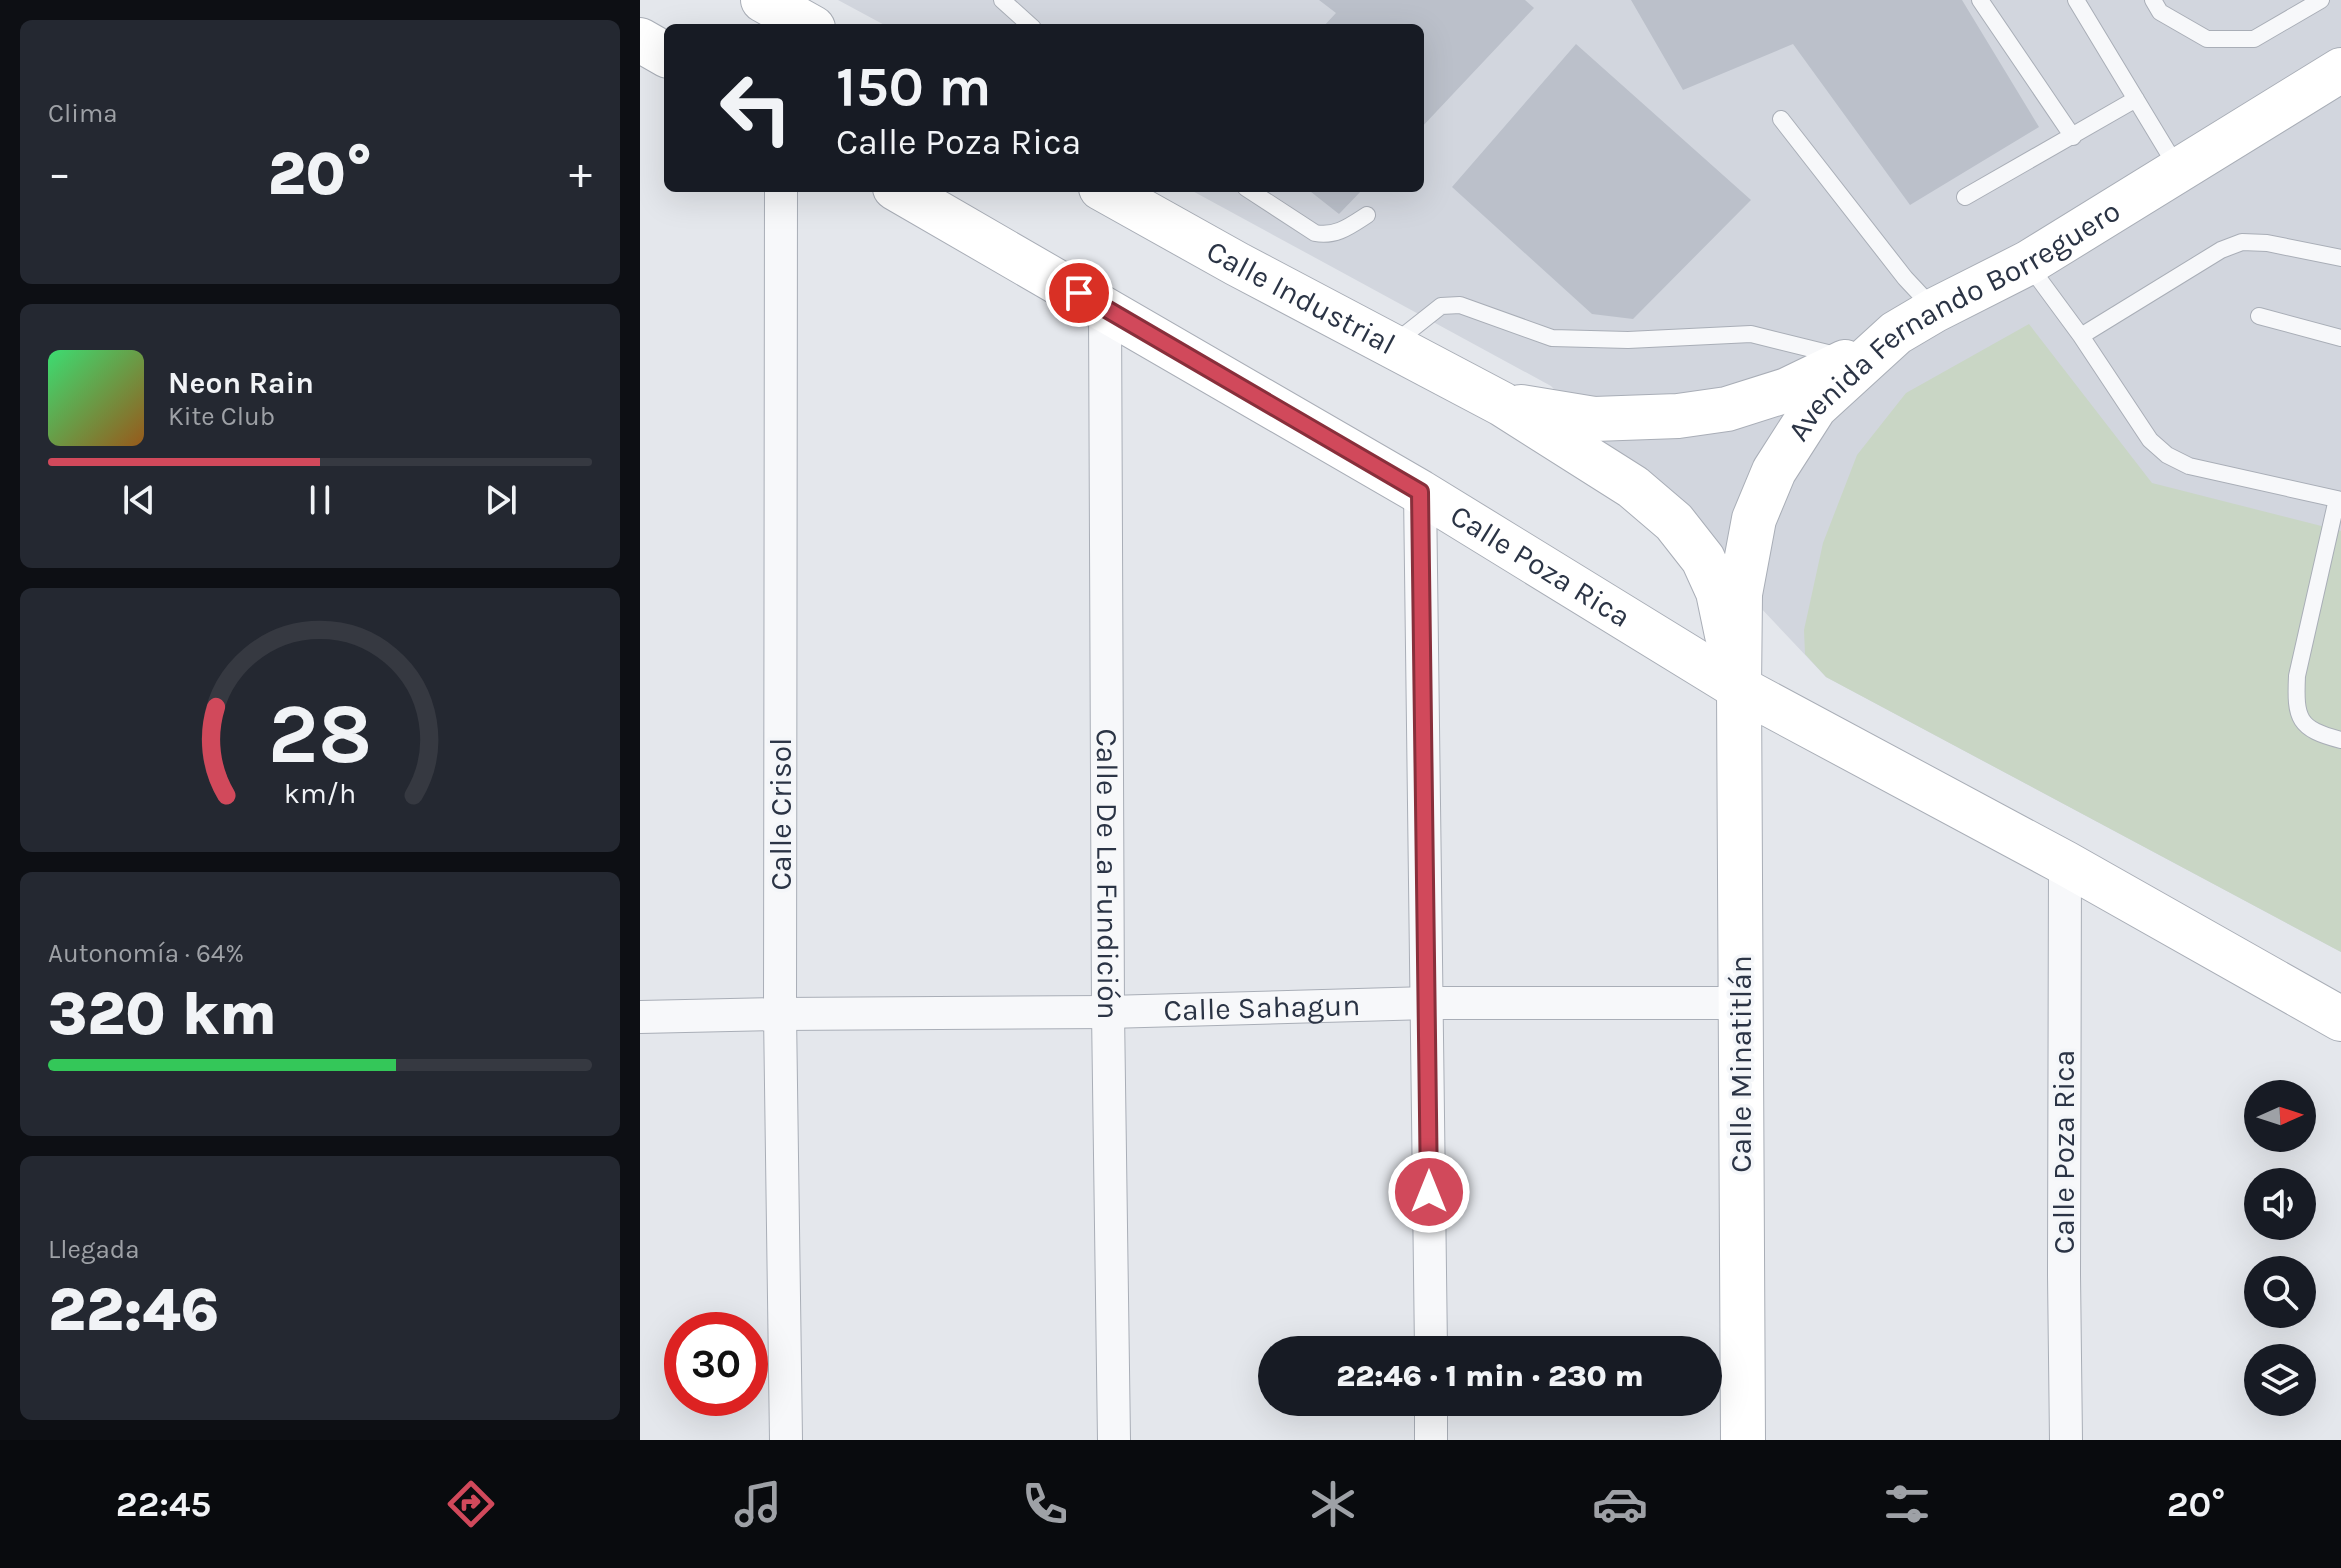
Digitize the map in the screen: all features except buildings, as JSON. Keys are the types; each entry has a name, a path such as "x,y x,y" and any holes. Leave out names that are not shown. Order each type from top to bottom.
{"main road":[{"path":"763,0 806,24"},
{"path":"640,40 664,54"},
{"name":"Avenida Fernando Borreguero","path":"1739,688 1740,594 1754,519 1774,471 1815,407 1896,333 2028,263 2341,70"},
{"name":"Calle Poza Rica","path":"902,192 1420,492 1739,688 2065,863 2341,1019"},
{"name":"Calle Industrial","path":"1108,192 1502,404"},
{"path":"1502,404 1594,419 1678,416 1727,409 1787,390 1853,359 1896,333"},
{"path":"1502,404 1633,487 1674,522 1703,559 1718,592 1739,688"},
{"name":"Calle Minatitlán","path":"1739,688 1743,1440"}],"street":[{"name":"Calle Crisol","path":"781,192 780,1014 786,1440"},
{"name":"Calle De La Fundición","path":"1105,308 1108,1012 1114,1440"},
{"path":"1420,492 1431,1336"},
{"name":"Calle Poza Rica","path":"2065,863 2066,1440"},
{"name":"Calle Sahagun","path":"640,1017 1108,1012 1428,1003 1741,1003"},
{"path":"1431,1416 1431,1440"}],"lane":[{"path":"1002,0 1029,24"},
{"path":"1980,0 2073,137"},
{"path":"2076,0 2179,170"},
{"path":"2153,0 2160,12 2207,39 2254,39 2321,0"},
{"path":"1965,197 2136,99"},
{"path":"1781,119 1905,278 1935,310"},
{"path":"1252,192 1315,233 1327,235 1345,229 1367,215"},
{"path":"2081,336 2221,250 2242,242 2267,243 2341,258"},
{"path":"2028,263 2150,440 2167,455 2189,466 2339,499 2297,676 2296,699 2298,715 2307,727 2320,735 2341,740"},
{"path":"1391,345 1441,306 1451,304 1552,338 1628,340 1751,334 1853,359"},
{"path":"2259,316 2341,338"}],"shaded area":[{"path":"838,0 2341,0 2341,952 1826,677 1551,386 1194,192 1424,192 1424,24 883,24"}],"green space":[{"path":"2029,324 2152,483 2341,531 2341,952 1826,677 1805,654 1804,630 1823,543 1857,455 1906,393"}],"route":[{"path":"1079,293 1420,492 1429,1192"}]}
